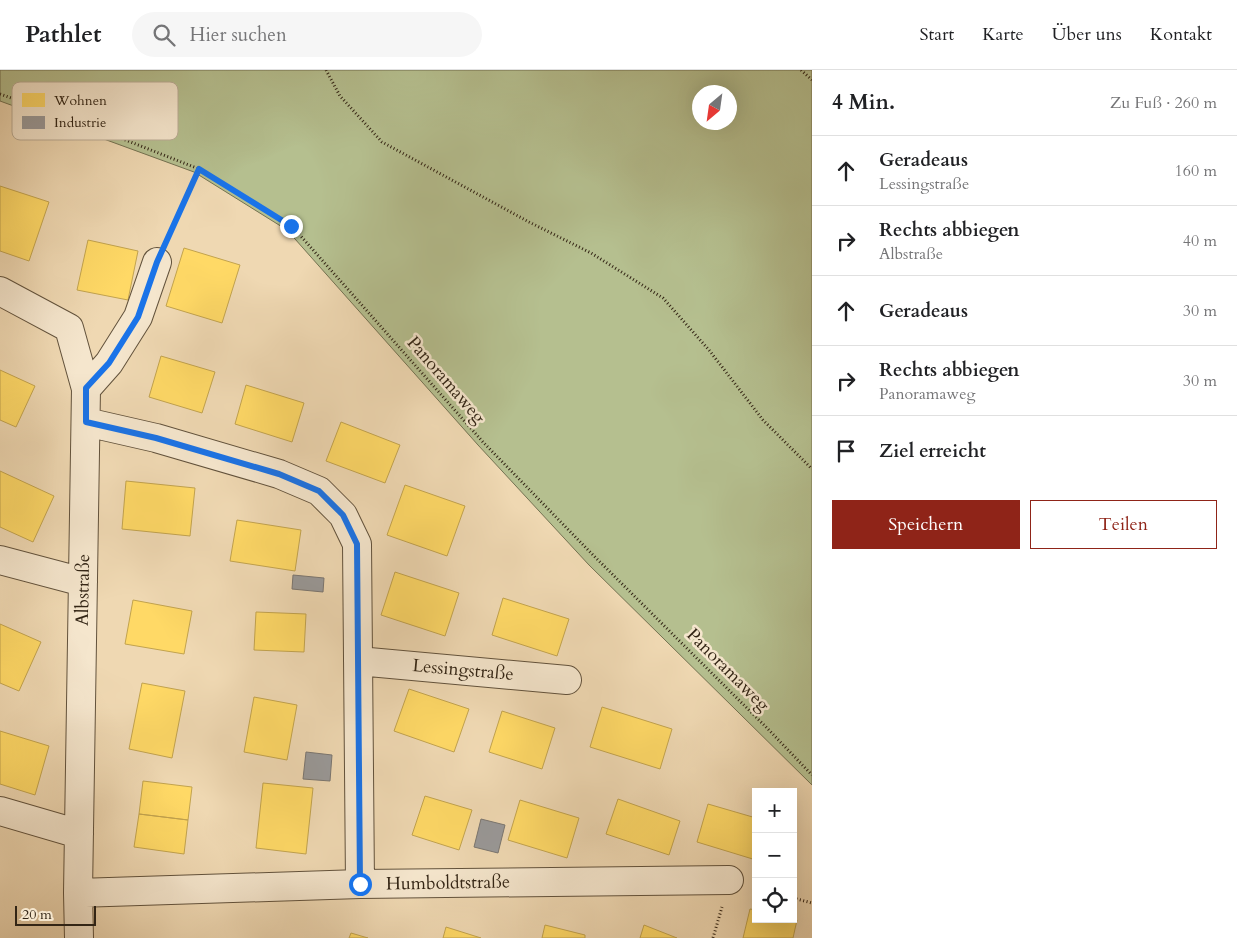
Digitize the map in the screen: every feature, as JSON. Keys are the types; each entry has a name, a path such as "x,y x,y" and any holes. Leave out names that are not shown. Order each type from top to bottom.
{"street":[{"path":"86,388 109,363 138,317 157,262"},
{"name":"Albstraße","path":"0,291 69,328 86,388 78,893 79,938"},
{"path":"86,422 156,438 279,474 319,491 343,515 357,544 360,884"},
{"path":"0,560 83,582"},
{"name":"Lessingstraße","path":"358,661 567,680"},
{"path":"0,811 79,834"},
{"name":"Humboldtstraße","path":"78,893 360,884 729,880"}],"path":[{"path":"326,70 340,96 382,142 528,222 591,253 663,298 709,350 763,420 812,469"},
{"path":"801,70 812,80"},
{"name":"Panoramaweg","path":"0,94 12,98"},
{"name":"Panoramaweg","path":"125,140 199,169 291,226 483,442 812,775"},
{"path":"157,262 199,169"},
{"path":"797,899 812,903"}],"green space":[{"path":"0,70 812,70 812,785 589,565 478,445 287,230 194,172 107,140 178,140 178,82 12,82 12,105 0,101"}],"building: Wohnen":[{"path":"0,186 49,202 29,261 0,251"},
{"path":"88,240 138,251 128,300 77,290"},
{"path":"184,248 240,265 222,323 166,306"},
{"path":"161,356 215,372 202,413 149,397"},
{"path":"0,370 35,386 16,427 0,420"},
{"path":"246,385 304,403 292,442 235,424"},
{"path":"341,422 400,445 385,483 326,461"},
{"path":"0,471 54,496 33,542 0,527"},
{"path":"126,481 195,488 190,536 122,529"},
{"path":"405,485 465,506 447,556 387,535"},
{"path":"237,520 301,530 295,571 230,561"},
{"path":"395,572 459,593 445,636 381,615"},
{"path":"503,598 569,619 557,656 492,635"},
{"path":"133,600 192,611 184,654 125,644"},
{"path":"256,612 306,614 304,652 254,650"},
{"path":"0,624 41,642 19,691 0,683"},
{"path":"142,683 185,691 172,758 129,749"},
{"path":"409,689 469,709 454,752 394,731"},
{"path":"254,697 297,705 287,760 244,752"},
{"path":"602,707 672,729 660,769 590,747"},
{"path":"502,711 555,728 542,769 489,752"},
{"path":"0,731 49,746 35,795 0,784"},
{"path":"143,781 192,787 188,820 139,814"},
{"path":"263,783 313,788 306,854 256,848"},
{"path":"425,796 472,810 459,850 412,835"},
{"path":"618,799 680,821 669,855 606,834"},
{"path":"520,800 579,818 567,858 508,840"},
{"path":"708,804 752,817 752,859 697,842"},
{"path":"139,814 188,820 184,854 134,847"},
{"path":"750,909 752,909 752,923 796,923 793,938 743,938"},
{"path":"545,925 585,935 585,938 542,938"},
{"path":"644,925 677,938 640,938"},
{"path":"446,927 481,938 443,938"},
{"path":"351,933 368,938 349,938"}],"building: Industrie":[{"path":"293,575 324,578 323,592 292,589"},
{"path":"306,752 332,755 330,781 303,779"},
{"path":"481,819 505,825 498,853 474,847"}],"route":[{"path":"291,226 199,169 157,262 138,317 109,363 86,388 86,422 156,438 279,474 319,491 343,515 357,544 360,884"}]}
